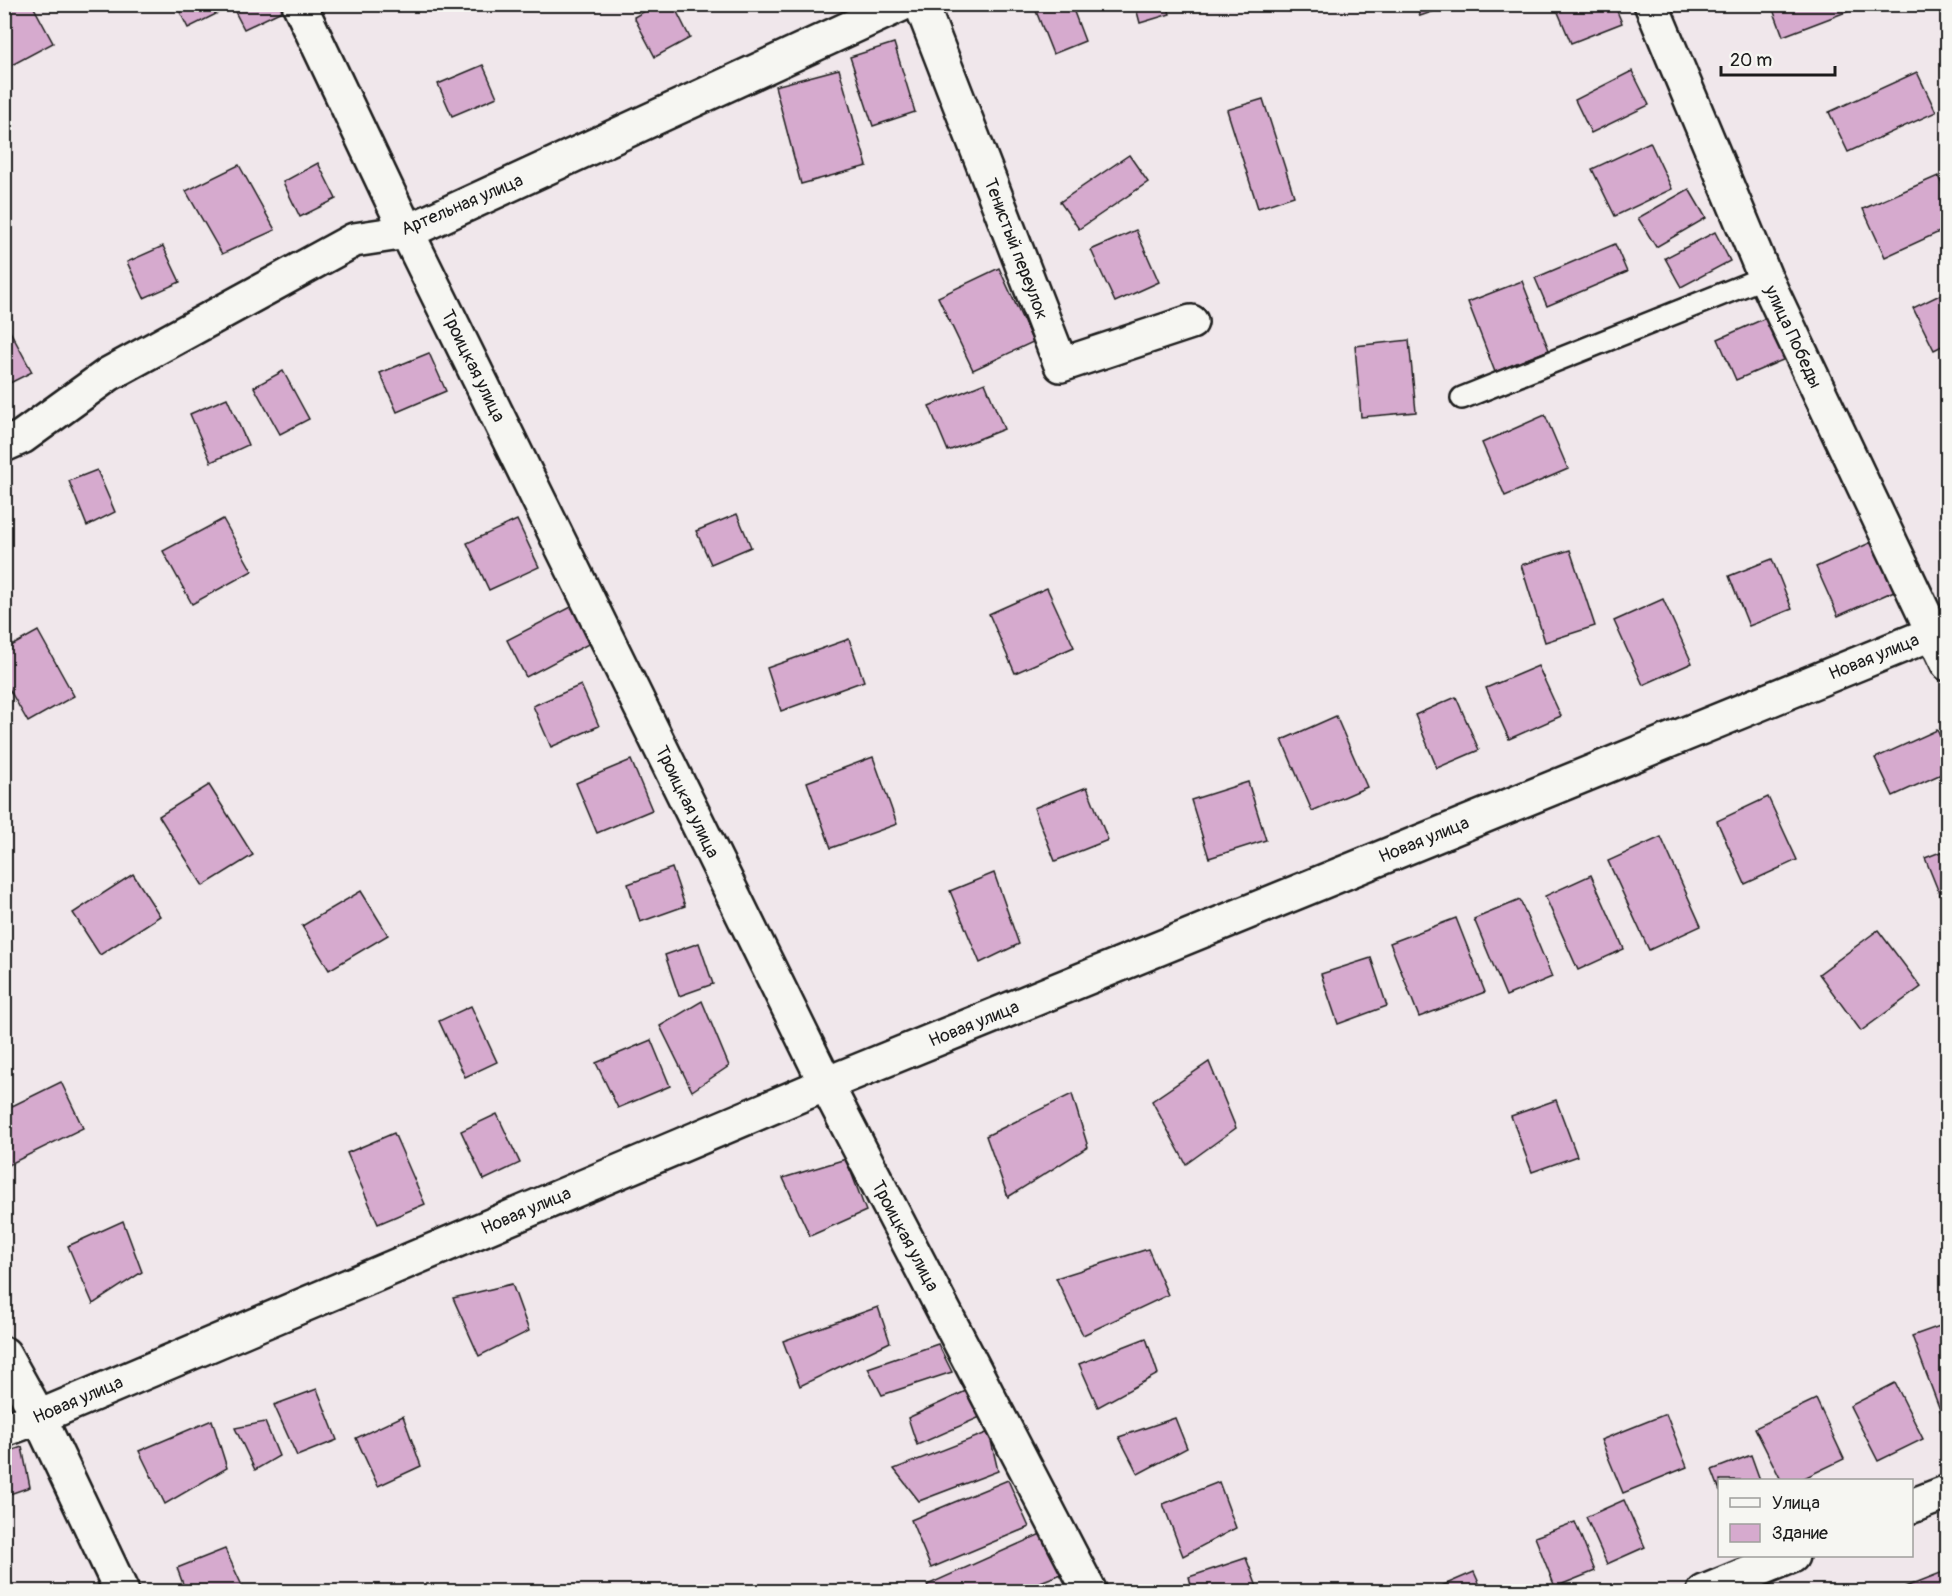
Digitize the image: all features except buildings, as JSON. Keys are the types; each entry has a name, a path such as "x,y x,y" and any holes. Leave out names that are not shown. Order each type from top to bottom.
{"street":[{"name":"Троицкая улица","path":"299,4 407,232 826,1084 1090,1592"},
{"name":"Артельная улица","path":"4,445 22,437 109,374 354,240 407,232 902,4"},
{"name":"Тенистый переулок","path":"921,4 1061,365 1191,322"},
{"name":"улица Победы","path":"1651,4 1765,277 1940,630 1947,664"},
{"name":"Новая улица","path":"4,1430 826,1084 1940,630"},
{"path":"4,1354 39,1417 122,1592"},
{"path":"1913,1505 1947,1492"},
{"path":"1704,1592 1790,1557"}],"lane":[{"path":"1462,398 1765,277"}]}
